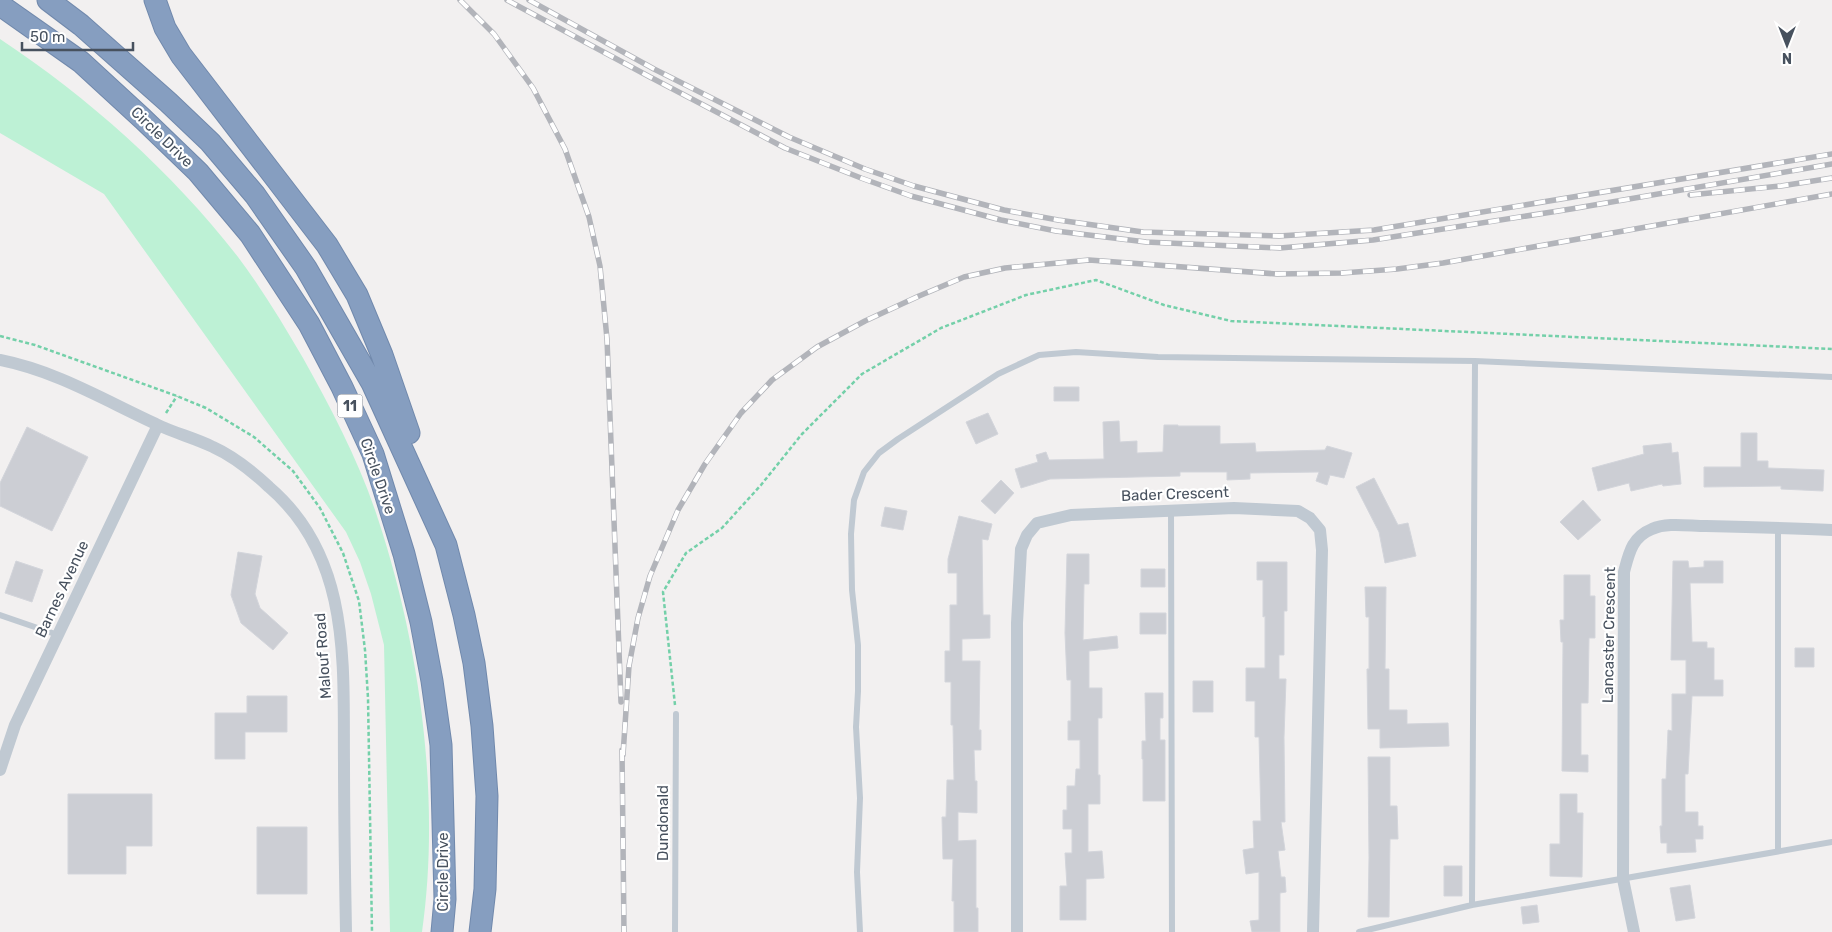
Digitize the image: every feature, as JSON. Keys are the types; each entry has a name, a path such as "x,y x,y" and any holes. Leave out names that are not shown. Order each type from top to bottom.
{"highway":[{"name":"Circle Drive","path":"48,0 81,25 168,102 210,142 255,195 306,268 372,382 446,545 470,644 482,726 487,796 484,889 480,932"},
{"path":"155,0 165,28 181,55 327,245 357,296 382,355 446,545"},
{"name":"Circle Drive","path":"0,5 81,62 198,172 250,234 309,324 342,387 373,454 406,563 421,622 431,673 441,745 446,899 442,932"}],"street":[{"name":"Malouf Road","path":"0,360 48,373 158,425 214,447 248,469 271,488 288,505 303,526 320,555 333,590 340,631 343,677 346,932"},
{"name":"Barnes Avenue","path":"0,770 15,725 158,425"},
{"name":"Bader Crescent","path":"1017,932 1018,623 1021,549 1026,535 1037,523 1052,518 1170,510 1234,508 1298,511 1310,518 1320,530 1322,550 1313,932"},
{"name":"Lancaster Crescent","path":"1634,932 1623,878 1624,572 1630,549 1639,538 1652,529 1673,526 1778,527 1832,530"}],"lane":[{"path":"860,932 857,872 860,798 856,727 858,645 852,590 851,534 854,500 864,472 879,453 998,374 1039,356 1076,352 1158,358 1475,361 1832,377"},
{"path":"1472,904 1475,361"},
{"path":"1170,510 1172,932"},
{"path":"1778,527 1778,851"},
{"path":"0,615 58,635"},
{"name":"Dundonald","path":"675,932 676,714"},
{"path":"1359,932 1472,904 1832,842"}],"path":[{"path":"676,714 663,592 686,553 722,528 761,485 802,434 862,374 941,328 1026,296 1096,280 1164,305 1231,320 1832,349"},
{"path":"0,336 35,345 206,408 254,437 293,471 320,508 343,553 359,601 368,698 372,932"},
{"path":"158,425 177,396"}],"green space":[{"path":"0,39 65,86 128,138 185,195 212,226 238,257 272,307 303,358 345,437 371,498 393,568 415,670 428,776 429,829 427,881 422,932 390,932 384,645 371,594 360,562 346,532 104,194 0,133"}],"building":[{"path":"1054,387 1079,387 1079,401 1054,401"},
{"path":"988,413 998,434 976,444 966,422"},
{"path":"1119,421 1120,442 1137,441 1137,453 1163,452 1164,425 1178,425 1220,426 1220,444 1255,443 1256,452 1325,450 1327,446 1352,453 1344,478 1330,475 1327,485 1316,481 1319,472 1250,473 1250,479 1227,480 1227,472 1180,472 1180,476 1050,479 1021,488 1015,469 1038,462 1036,455 1046,452 1049,460 1104,459 1103,422"},
{"path":"27,427 88,457 52,531 0,506 0,483"},
{"path":"1741,433 1757,433 1757,461 1768,461 1768,468 1824,470 1823,491 1781,489 1781,486 1704,487 1704,467 1741,467"},
{"path":"1671,443 1672,453 1678,452 1681,484 1663,486 1662,484 1631,491 1629,483 1598,491 1592,468 1644,454 1643,446"},
{"path":"1374,478 1398,525 1408,523 1416,556 1385,563 1379,532 1356,487"},
{"path":"1001,480 1014,493 995,514 981,501"},
{"path":"1583,500 1601,520 1578,540 1560,522"},
{"path":"885,507 907,511 903,530 881,526"},
{"path":"959,516 992,524 988,540 982,539 983,615 990,615 990,638 962,639 962,661 980,661 979,730 981,730 981,750 974,750 975,781 977,781 977,813 958,812 958,841 976,840 978,932 954,932 954,901 952,901 953,859 943,859 942,817 946,817 947,780 954,780 951,682 945,682 945,651 950,651 950,605 957,605 957,573 948,573 948,559"},
{"path":"238,552 262,556 255,594 260,608 288,633 273,650 241,623 231,595"},
{"path":"1067,554 1089,554 1089,584 1084,584 1083,640 1117,636 1118,648 1089,651 1089,688 1102,688 1102,718 1098,718 1100,804 1088,804 1088,852 1102,851 1104,878 1086,879 1086,920 1060,920 1060,886 1067,886 1065,853 1072,853 1072,829 1063,829 1063,810 1067,810 1067,786 1075,786 1076,769 1080,769 1080,740 1068,740 1068,721 1071,721 1071,680 1067,680 1065,633"},
{"path":"16,561 43,570 32,602 5,593"},
{"path":"1673,561 1688,561 1689,568 1704,567 1704,561 1723,561 1723,583 1690,583 1692,642 1707,642 1707,648 1714,648 1714,680 1723,680 1723,696 1692,696 1688,774 1685,774 1685,812 1698,812 1698,826 1703,826 1703,839 1695,839 1696,852 1667,853 1667,843 1661,843 1660,826 1662,826 1662,779 1666,779 1668,730 1672,731 1672,694 1686,694 1686,660 1671,660"},
{"path":"1257,562 1287,562 1287,611 1284,611 1284,655 1279,655 1279,679 1286,679 1284,737 1285,822 1281,822 1285,850 1278,851 1281,877 1285,877 1286,892 1280,893 1280,932 1252,932 1250,921 1259,920 1259,872 1246,874 1243,850 1254,848 1253,821 1261,821 1259,737 1255,737 1255,701 1246,701 1246,668 1265,668 1263,580 1257,580"},
{"path":"1141,569 1165,569 1165,587 1141,587"},
{"path":"1564,575 1590,575 1590,596 1595,596 1595,638 1589,638 1588,703 1581,703 1581,755 1588,755 1588,772 1562,771 1563,642 1561,642 1560,620 1564,620"},
{"path":"1365,587 1386,587 1385,669 1389,669 1389,710 1407,710 1407,724 1448,723 1449,746 1380,748 1380,729 1368,729 1367,669 1369,669 1369,617 1366,617"},
{"path":"1140,613 1166,613 1166,634 1140,634"},
{"path":"1795,648 1814,648 1814,667 1795,667"},
{"path":"1193,681 1213,681 1213,712 1193,712"},
{"path":"1145,693 1163,693 1163,718 1160,718 1160,740 1165,740 1165,801 1143,801 1142,741 1146,741"},
{"path":"247,696 287,696 287,732 245,732 245,759 215,759 215,713 247,713"},
{"path":"1368,757 1390,757 1390,806 1397,806 1398,839 1390,839 1389,917 1368,917"},
{"path":"68,794 152,794 152,846 126,846 126,874 68,874"},
{"path":"1560,794 1577,794 1577,813 1583,813 1582,877 1550,876 1550,844 1560,844"},
{"path":"257,827 307,827 307,894 257,894"},
{"path":"1444,866 1462,866 1462,896 1444,896"},
{"path":"1690,885 1695,918 1676,921 1670,888"},
{"path":"1537,905 1539,922 1523,924 1521,907"}],"railway":[{"path":"460,0 494,34 533,88 565,149 589,217 600,266 607,339 621,702"},
{"path":"507,0 785,148 911,196 1001,220 1056,231 1146,242 1280,248 1373,240 1571,209 1832,164"},
{"path":"529,0 654,69 789,137 865,169 914,186 1004,210 1143,232 1279,236 1374,230 1832,154"},
{"path":"1690,195 1781,186 1832,178"},
{"path":"623,755 629,666 638,618 650,576 678,510 705,464 741,413 772,380 817,347 865,321 964,277 1005,268 1089,260 1277,274 1342,273 1397,269 1443,263 1832,194"},
{"path":"622,750 624,932"}]}
